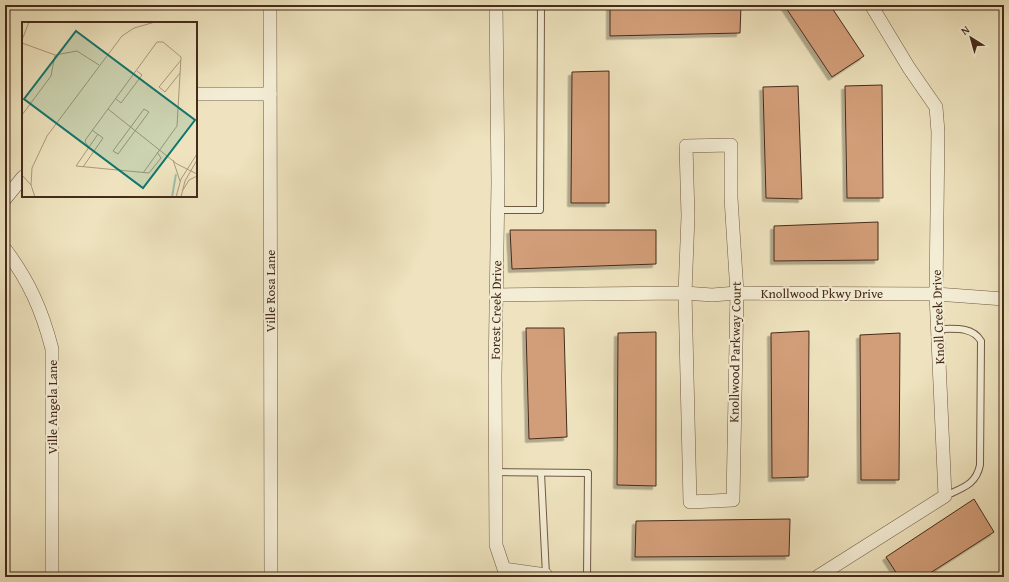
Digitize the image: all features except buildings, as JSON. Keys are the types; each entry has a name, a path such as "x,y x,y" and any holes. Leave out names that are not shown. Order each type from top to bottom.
{"street":[{"name":"Ville Rosa Lane","path":"270,5 271,577"},
{"name":"Forest Creek Drive","path":"496,5 498,210 495,376 496,545 504,569 546,576"},
{"name":"Knoll Creek Drive","path":"871,5 908,68 936,106 938,132 936,294 945,496"},
{"path":"197,94 270,94"},
{"name":"Knollwood Parkway Court","path":"731,145 731,198 737,293 733,500 690,502 685,293 688,216 686,146 731,145"},
{"path":"5,199 22,178"},
{"name":"Ville Angela Lane","path":"5,249 32,290 45,320 52,349 52,577"},
{"name":"Knollwood Pkwy Drive","path":"496,295 685,293 712,295 737,293 936,294 1004,299"},
{"path":"817,577 945,496"}],"lane":[{"path":"498,210 540,210 541,5"},
{"path":"938,329 970,330 977,334 981,341 980,465 978,476 970,484 945,496"},
{"path":"496,472 588,473 587,577"},
{"path":"541,473 546,576"}]}
